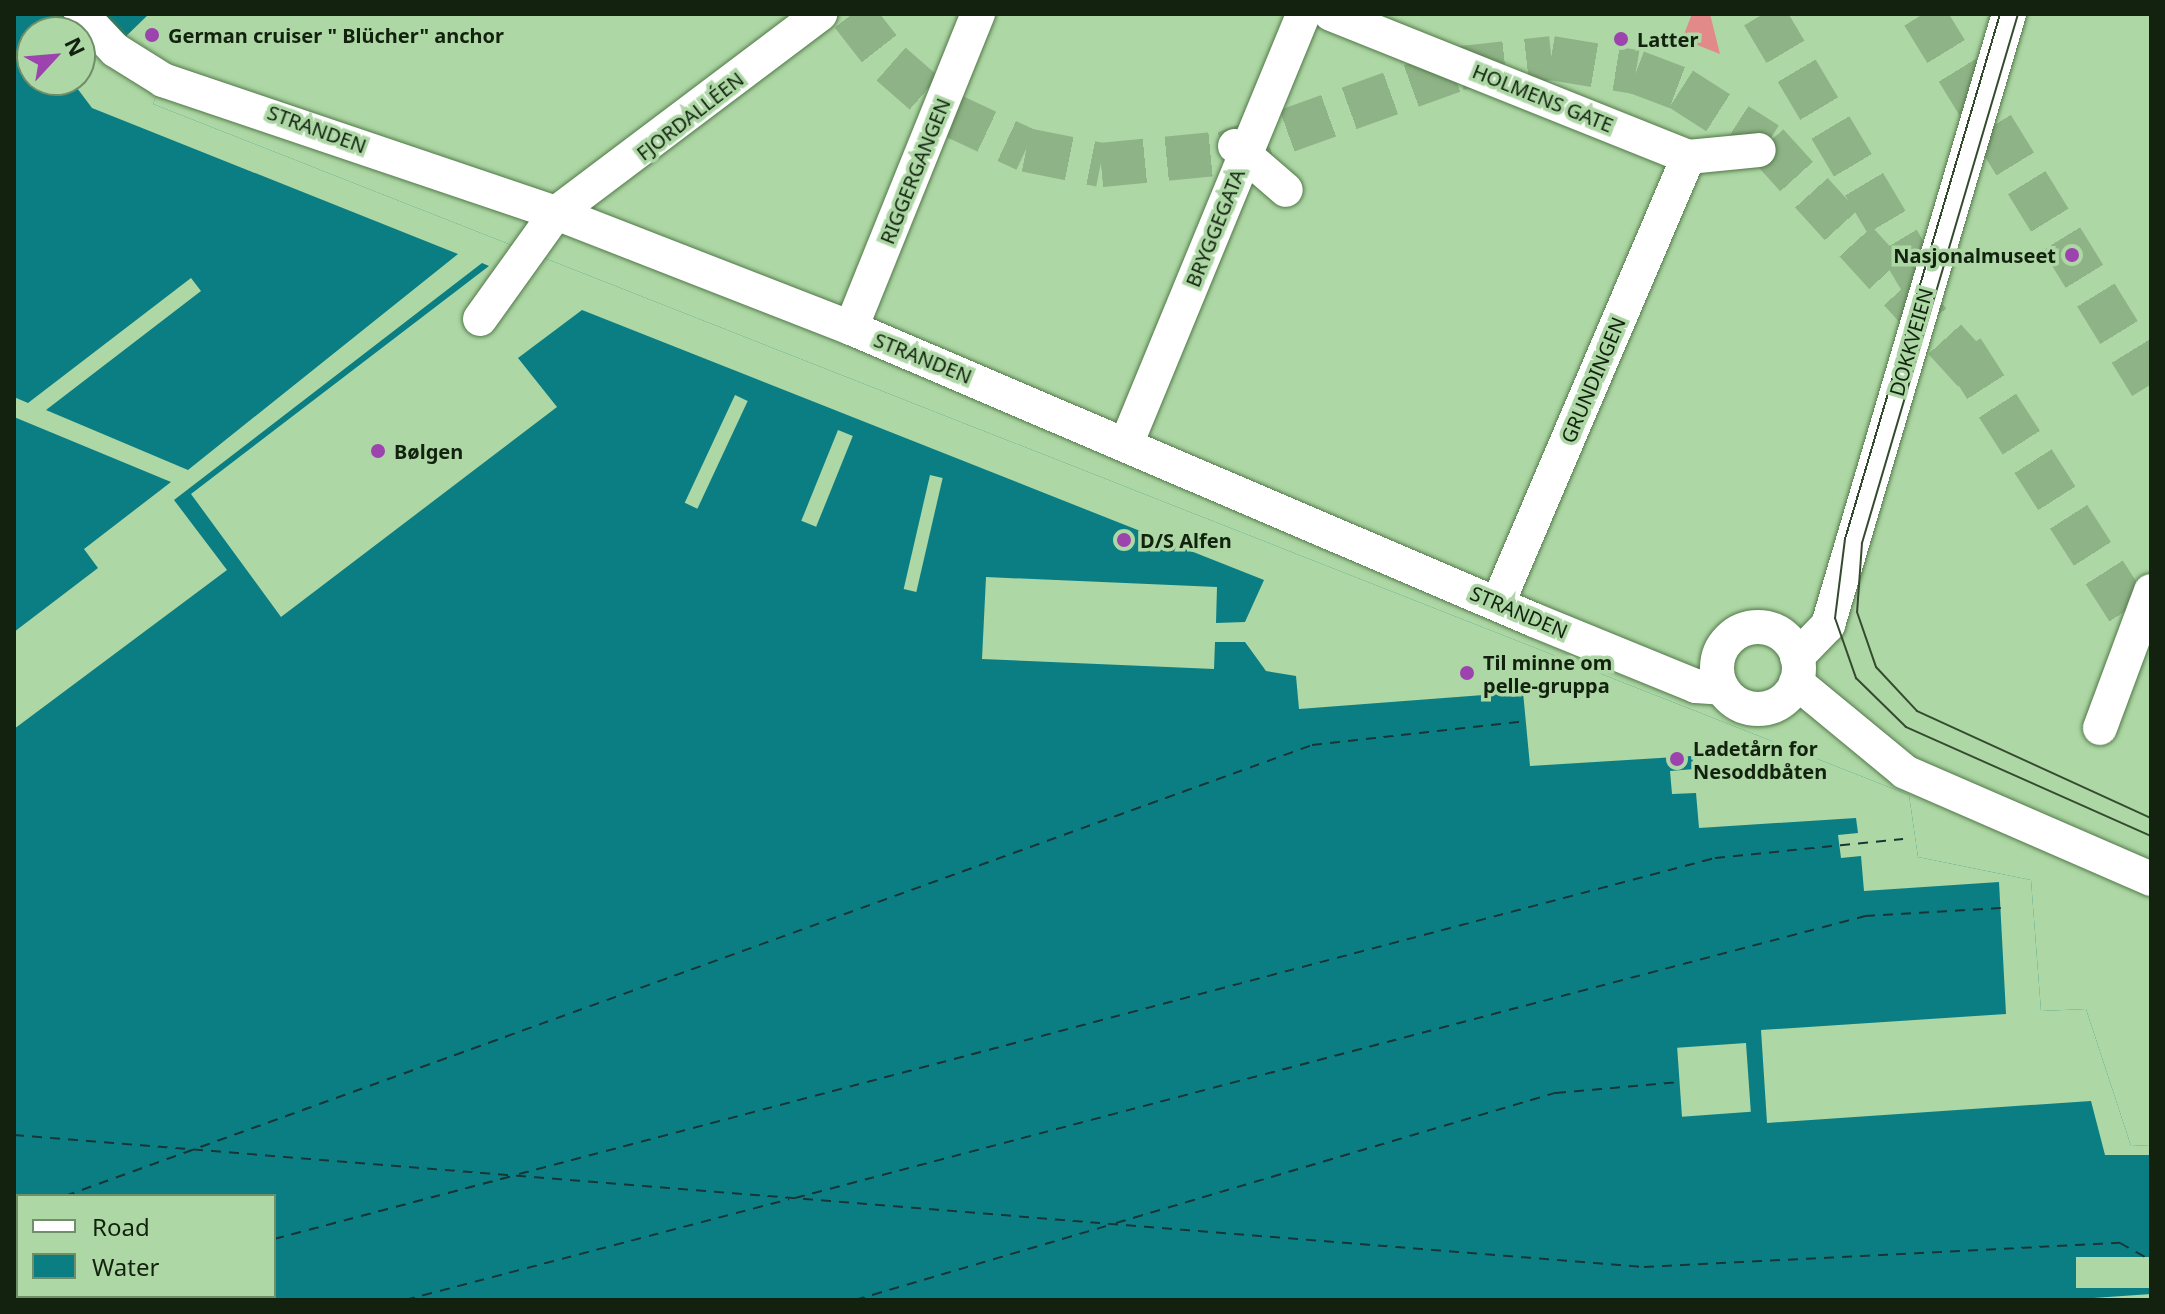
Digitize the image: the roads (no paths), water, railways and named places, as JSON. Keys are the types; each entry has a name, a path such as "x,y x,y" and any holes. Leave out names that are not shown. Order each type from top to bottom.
{"street":[{"name":"STRANDEN","path":"81,14 115,50 163,80 556,213 851,328 1127,442 1696,686 1722,688"},
{"name":"FJORDALLÉEN","path":"480,319 556,213 820,14"},
{"name":"RIGGERGANGEN","path":"851,328 978,14"},
{"name":"BRYGGEGATA","path":"1127,442 1240,150 1303,14"},
{"name":"DOKKVEIEN","path":"1722,688 1755,709 1780,702 1797,670 1828,625 2009,14"},
{"name":"HOLMENS GATE","path":"1341,16 1688,157 1759,150"},
{"path":"1240,150 1286,190"},
{"name":"GRUNDINGEN","path":"1498,603 1688,157"},
{"path":"2100,728 2151,591"},
{"path":"1722,688 1722,648 1742,630 1769,628 1797,670 1905,772 2151,879"}],"water":[{"path":"14,14 149,14 121,41 169,64 153,104 1909,795 1918,857 2031,880 2041,1011 2086,1009 2131,1146 2151,1145 2151,1300 14,1300"}],"tunnel":[{"path":"852,14 891,64 947,113 1026,150 1101,165 1225,153 1461,68 1551,58 1636,72 1681,89 1767,144 1976,374"},
{"path":"1763,14 1923,284"},
{"path":"1923,14 2151,384"},
{"path":"1962,350 2151,645"}],"tram line":[{"path":"2000,14 1845,539 1835,618 1856,678 1906,727 2151,836"},
{"path":"2018,14 1862,543 1857,612 1876,667 1917,711 2151,818"}],"place":[{"name":"German cruiser \" Blücher\" anchor","path":"152,35"},
{"name":"Latter","path":"1621,39"},
{"name":"Nasjonalmuseet","path":"2072,255"},
{"name":"Bølgen","path":"378,451"},
{"name":"D/S Alfen","path":"1124,540"},
{"name":"Til minne om pelle-gruppa","path":"1467,673"},
{"name":"Ladetårn for Nesoddbåten","path":"1677,759"}]}
